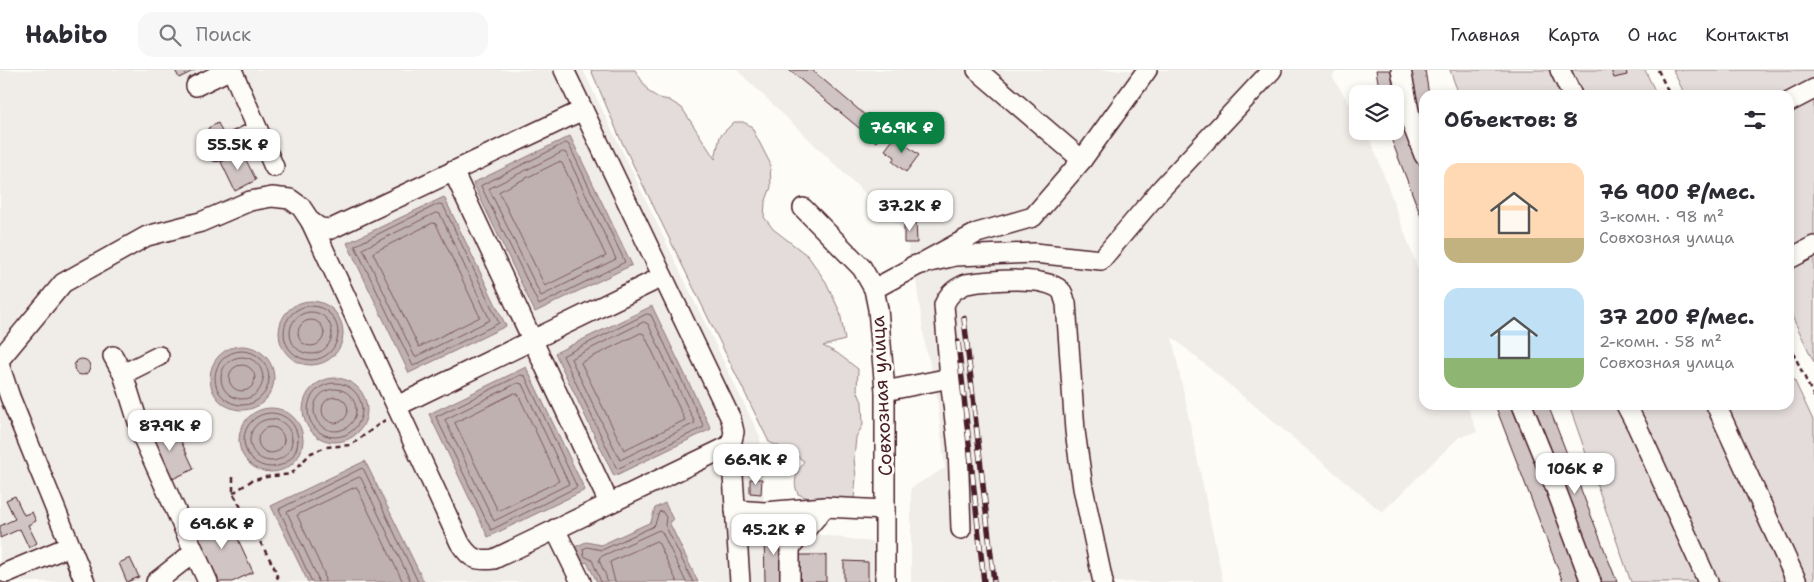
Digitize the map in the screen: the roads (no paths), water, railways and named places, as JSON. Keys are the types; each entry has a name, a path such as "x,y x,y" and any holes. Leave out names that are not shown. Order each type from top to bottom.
{"street":[{"path":"196,86 230,70 274,167"},
{"path":"564,70 731,420 734,432 731,445 740,582"},
{"path":"977,70 1082,160"},
{"path":"874,289 913,266 977,233 1033,217 1082,160 1147,70"},
{"path":"913,266 954,256 1034,253 1101,260 1162,188 1272,70"},
{"path":"1401,70 1410,121 1419,143"},
{"path":"1560,70 1570,90"},
{"path":"1794,99 1814,89"},
{"path":"325,253 325,240 332,230 583,110"},
{"path":"217,151 258,130"},
{"path":"453,171 609,503"},
{"path":"0,359 63,283 147,236 201,222 250,200 272,197 290,199 301,207 311,222 460,543 468,555 480,561 494,559 731,445"},
{"name":"Совхозная улица","path":"803,208 862,268 874,289 878,309 885,391 885,582"},
{"path":"311,222 320,228 332,230"},
{"path":"1794,256 1814,246"},
{"path":"397,406 662,276"},
{"path":"961,529 958,448 944,305 948,295 957,288 977,282 1028,280 1048,283 1062,292 1066,303 1075,431 1082,478 1104,582"},
{"path":"113,356 123,374 142,438 208,582"},
{"path":"123,374 159,356"},
{"path":"0,367 10,398 85,582"},
{"path":"885,391 950,378"},
{"path":"1524,410 1552,476 1590,582"},
{"path":"1629,410 1708,582"},
{"path":"1718,410 1797,582"},
{"path":"735,510 764,512 825,507 886,510"},
{"path":"790,582 790,548 825,507"},
{"path":"555,529 581,582"},
{"path":"6,571 70,546"},
{"path":"156,582 194,552"}],"water":[{"path":"570,136 632,265 535,312 473,183"},
{"path":"444,197 506,326 409,373 347,243"},
{"path":"311,301 323,303 334,310 341,321 343,333 341,345 334,356 323,363 311,365 299,363 288,356 281,345 279,333 281,321 288,310 299,303"},
{"path":"652,306 711,429 614,476 555,353"},
{"path":"242,346 254,348 265,355 272,366 274,378 272,390 265,401 254,408 242,410 230,408 219,401 212,390 210,378 212,366 219,355 230,348"},
{"path":"526,367 585,490 488,537 429,414"},
{"path":"335,378 347,380 358,387 365,398 367,410 365,422 358,433 347,440 335,442 323,440 312,433 305,422 303,410 305,398 312,387 323,380"},
{"path":"271,408 283,410 294,417 301,428 303,440 301,452 294,463 283,470 271,472 259,470 248,463 241,452 239,440 241,428 248,417 259,410"},
{"path":"365,461 424,582 308,582 271,506"},
{"path":"665,503 673,520 669,522 698,582 597,582 587,562 583,563 575,547 586,542 601,545 651,522 655,508"}],"railway":[{"path":"964,318 994,582"},
{"path":"958,342 984,582"}]}
